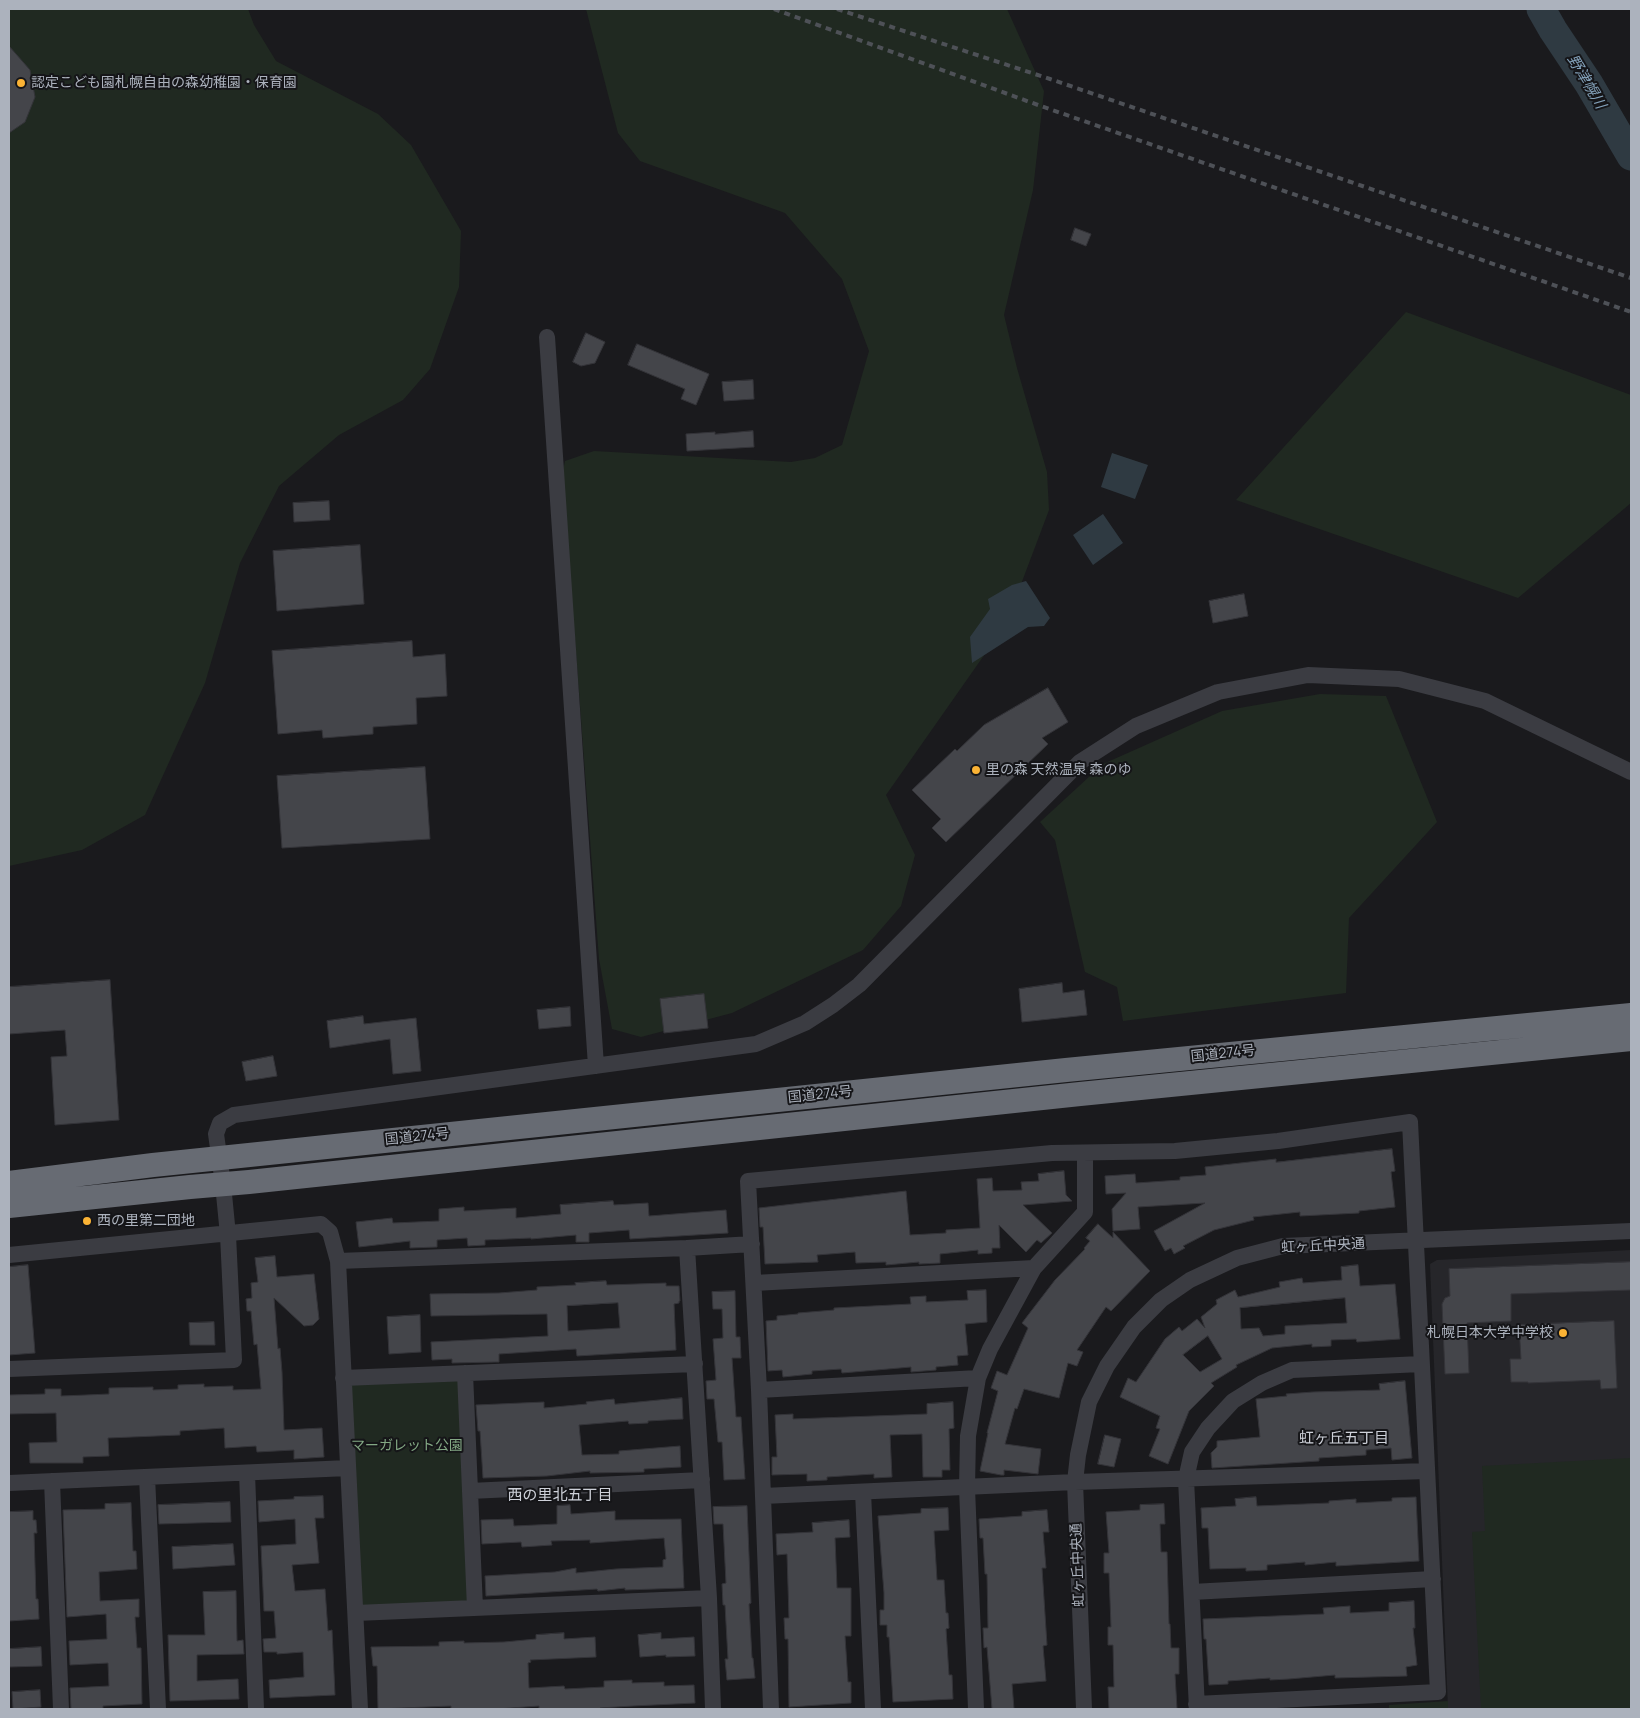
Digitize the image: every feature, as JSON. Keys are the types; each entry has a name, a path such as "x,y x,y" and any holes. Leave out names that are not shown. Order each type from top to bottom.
{"highway":[{"name":"国道274号","path":"9,1183 220,1158 1046,1072 1631,1015"},
{"name":"国道274号","path":"9,1206 1060,1096 1631,1039"}],"street":[{"path":"547,337 596,1066"},
{"path":"9,1369 234,1360 228,1235 216,1134 220,1123 234,1115 756,1044 804,1023 833,1005 858,985 1080,762 1136,726 1218,692 1308,675 1399,679 1485,701 1631,772"},
{"path":"771,1709 759,1390 748,1181 1052,1153 1175,1151 1278,1141 1410,1122 1415,1241 1422,1364 1433,1579 1438,1692 1197,1707 1186,1479 1192,1452 1208,1428 1233,1401 1262,1383 1292,1370 1422,1364"},
{"path":"976,1709 967,1488 968,1436 978,1378 990,1348 1034,1268 1086,1212 1085,1153"},
{"path":"9,1255 228,1235 321,1224 330,1232 338,1261 360,1709"},
{"name":"虹ヶ丘中央通","path":"1084,1709 1075,1482 1078,1455 1089,1402 1106,1366 1134,1327 1161,1300 1190,1280 1237,1258 1283,1246 1631,1231"},
{"path":"338,1261 752,1244"},
{"path":"687,1248 709,1598 712,1709"},
{"path":"754,1283 1034,1268"},
{"path":"343,1378 695,1364"},
{"path":"465,1373 475,1608"},
{"path":"759,1390 978,1378"},
{"path":"9,1483 348,1468"},
{"path":"763,1496 1075,1482 1427,1471"},
{"path":"247,1473 256,1709"},
{"path":"147,1477 158,1709"},
{"path":"470,1491 702,1480"},
{"path":"52,1481 61,1709"},
{"path":"863,1492 873,1709"},
{"path":"1192,1592 1433,1579"},
{"path":"356,1613 709,1598"}],"shaded area":[{"path":"1112,453 1148,465 1135,499 1101,487"},
{"path":"1103,514 1123,543 1093,565 1073,535"},
{"path":"1026,581 1050,618 1044,626 1028,627 972,663 970,637 990,609 988,599 1012,585"},
{"path":"1631,1250 1631,1709 1448,1709 1430,1264 1437,1260"}],"green space":[{"path":"9,9 248,9 254,25 276,61 378,114 411,145 461,231 459,287 430,369 403,400 339,435 279,486 240,563 205,683 145,815 82,850 9,866"},
{"path":"586,9 1007,9 1044,91 1033,190 1004,315 1047,472 1049,510 1006,624 886,795 915,855 901,906 863,950 732,1013 641,1037 612,1029 599,959 575,639 557,499 565,461 594,451 791,462 815,458 842,445 869,351 842,279 785,213 640,161 618,133"},
{"path":"1406,312 1631,395 1631,503 1518,598 1236,500"},
{"path":"1320,694 1386,696 1437,822 1349,918 1346,993 1123,1021 1117,987 1085,972 1055,840 1040,822 1103,764 1222,711"},
{"name":"マーガレット公園","path":"465,1373 475,1608 356,1613 343,1378"},
{"path":"1631,1458 1631,1709 1481,1709 1472,1532 1485,1531 1482,1466"},
{"path":"1448,1701 1448,1709 1389,1709 1389,1705"}],"building":[{"name":"認定こども園札幌自由の森幼稚園・保育園","path":"9,46 30,70 35,97 25,122 9,133"},
{"path":"1075,228 1091,234 1086,246 1071,240"},
{"path":"586,333 605,342 595,363 581,366 573,362"},
{"path":"637,344 709,374 696,405 681,399 685,389 628,365"},
{"path":"753,380 754,399 724,401 722,382"},
{"path":"753,431 754,447 687,451 686,434"},
{"path":"329,501 330,520 294,522 293,503"},
{"path":"360,545 364,604 277,611 273,551"},
{"path":"1244,594 1248,616 1213,623 1209,601"},
{"path":"412,641 413,657 445,654 447,696 416,698 417,724 373,727 373,734 323,738 322,730 278,734 272,651"},
{"name":"里の森 天然温泉 森のゆ","path":"1048,688 1068,722 1042,738 1048,744 946,842 932,828 941,819 912,790 955,749 957,751 984,725"},
{"path":"425,767 430,839 282,848 277,776"},
{"path":"110,980 119,1120 55,1125 51,1057 67,1056 65,1030 9,1034 9,987"},
{"path":"1062,983 1063,993 1084,990 1087,1015 1022,1022 1019,989"},
{"path":"704,994 708,1028 664,1033 660,999"},
{"path":"570,1007 571,1026 539,1029 537,1010"},
{"path":"363,1016 364,1024 416,1018 421,1071 393,1074 390,1039 330,1048 327,1021"},
{"path":"273,1056 277,1076 246,1081 242,1062"},
{"path":"1392,1149 1395,1171 1391,1172 1395,1207 1359,1211 1359,1213 1300,1216 1300,1212 1253,1217 1254,1220 1214,1230 1183,1246 1185,1248 1174,1254 1171,1248 1165,1251 1154,1231 1205,1203 1138,1207 1140,1229 1113,1231 1112,1209 1126,1193 1106,1194 1105,1176 1135,1174 1136,1183 1180,1180 1180,1177 1206,1175 1205,1167 1276,1159 1276,1162"},
{"path":"1064,1171 1066,1195 1072,1201 1023,1205 1052,1233 1041,1243 1037,1240 1026,1252 999,1225 1000,1248 992,1248 992,1253 978,1254 978,1250 940,1254 940,1263 919,1264 919,1262 886,1265 886,1262 856,1263 855,1252 817,1255 818,1262 765,1264 763,1227 760,1227 759,1208 906,1191 910,1235 946,1233 946,1230 980,1228 977,1179 992,1178 993,1191 1022,1190 1021,1182 1039,1181 1038,1174"},
{"path":"613,1201 614,1205 648,1203 649,1216 726,1210 728,1233 630,1239 629,1230 589,1233 589,1242 576,1242 576,1235 531,1239 485,1240 485,1245 468,1246 467,1238 437,1240 437,1247 410,1248 410,1241 359,1247 356,1222 392,1218 393,1223 439,1221 439,1209 464,1207 464,1211 516,1208 516,1218 561,1214 560,1205"},
{"path":"1098,1224 1113,1238 1113,1232 1150,1271 1111,1311 1106,1307 1077,1350 1083,1352 1077,1366 1068,1363 1059,1398 1024,1389 1017,1409 1015,1408 1005,1444 1041,1449 1038,1474 1004,1470 1004,1475 1001,1475 980,1471 987,1433 998,1391 991,1388 997,1371 1007,1375 1028,1328 1022,1323 1055,1280 1085,1249 1090,1241 1086,1238"},
{"path":"275,1256 277,1277 314,1274 319,1319 313,1325 304,1326 274,1298 278,1349 280,1348 282,1372 284,1430 322,1428 324,1457 294,1459 294,1450 257,1452 256,1446 225,1448 224,1428 180,1431 180,1435 108,1438 109,1456 83,1457 83,1463 30,1463 29,1443 57,1442 56,1413 9,1414 9,1395 45,1394 45,1389 61,1389 61,1396 109,1394 109,1388 153,1387 153,1390 178,1389 178,1385 204,1384 204,1387 233,1386 233,1390 261,1389 257,1344 254,1345 251,1311 247,1311 246,1299 252,1298 251,1283 258,1282 255,1258"},
{"path":"1631,1262 1631,1290 1511,1294 1511,1321 1467,1323 1469,1373 1445,1374 1442,1304 1445,1298 1450,1296 1449,1269"},
{"path":"28,1265 35,1353 9,1355 9,1267"},
{"path":"1358,1265 1360,1286 1395,1284 1400,1339 1357,1342 1356,1339 1331,1340 1331,1346 1312,1347 1312,1344 1272,1348 1236,1365 1237,1367 1211,1383 1214,1386 1189,1411 1168,1464 1149,1456 1160,1429 1156,1428 1160,1416 1120,1397 1128,1378 1136,1382 1165,1339 1179,1327 1182,1331 1197,1319 1205,1328 1201,1317 1217,1304 1216,1300 1235,1290 1238,1297 1280,1287 1279,1282 1302,1278 1303,1283 1342,1280 1341,1267","holes":["1345,1298 1347,1323 1285,1326 1285,1334 1263,1336 1259,1328 1241,1329 1240,1308","1208,1336 1222,1359 1200,1372 1183,1355"]},
{"path":"606,1281 607,1285 666,1283 666,1286 679,1286 680,1301 674,1304 676,1350 577,1356 576,1349 499,1354 499,1362 452,1363 452,1359 432,1360 431,1342 548,1336 547,1314 431,1316 430,1294 499,1293 537,1290 537,1287 576,1285 575,1283","holes":["618,1303 620,1328 568,1331 567,1306"]},
{"path":"986,1290 987,1322 965,1324 968,1355 957,1356 958,1365 936,1367 936,1370 911,1372 911,1367 842,1373 841,1369 812,1371 812,1374 783,1377 782,1370 768,1371 766,1321 777,1320 777,1316 834,1310 834,1308 911,1304 910,1297 926,1296 926,1302 968,1300 967,1291"},
{"path":"735,1291 736,1337 740,1337 741,1358 732,1358 736,1417 741,1417 745,1479 724,1480 722,1442 718,1442 714,1399 707,1399 706,1381 716,1380 713,1339 723,1338 722,1309 713,1309 712,1292"},
{"path":"420,1315 421,1352 389,1354 387,1317"},
{"path":"1614,1321 1617,1388 1601,1389 1600,1380 1511,1382 1510,1359 1521,1359 1519,1325"},
{"path":"214,1322 215,1345 190,1345 189,1323"},
{"path":"1405,1381 1412,1458 1392,1460 1391,1448 1366,1450 1366,1455 1319,1458 1319,1461 1212,1468 1211,1453 1217,1447 1217,1441 1260,1437 1256,1399 1313,1392 1380,1390 1379,1384"},
{"path":"682,1398 683,1419 648,1421 648,1423 629,1424 628,1421 579,1425 582,1455 619,1454 619,1451 680,1446 681,1467 644,1469 644,1472 590,1473 590,1471 547,1476 483,1478 476,1405 544,1402 544,1408 587,1404 586,1402 614,1399 615,1404"},
{"path":"953,1402 954,1428 949,1429 950,1470 942,1470 942,1477 923,1477 922,1434 890,1435 892,1477 874,1478 874,1474 827,1477 827,1480 807,1481 807,1474 772,1475 772,1457 777,1457 775,1415 793,1414 793,1419 927,1414 927,1404"},
{"path":"1105,1435 1121,1439 1114,1467 1098,1464"},
{"path":"323,1496 324,1518 315,1518 319,1563 292,1565 295,1591 325,1589 328,1631 332,1630 335,1695 270,1698 269,1680 304,1677 303,1652 277,1654 277,1652 264,1652 263,1639 276,1638 274,1611 264,1611 261,1546 296,1544 295,1519 259,1522 258,1501"},
{"path":"1256,1497 1257,1506 1329,1503 1329,1501 1356,1499 1356,1503 1392,1501 1392,1498 1416,1497 1419,1561 1336,1566 1336,1562 1305,1565 1305,1562 1267,1565 1267,1570 1246,1571 1246,1568 1210,1569 1208,1528 1202,1528 1201,1508 1236,1506 1235,1499"},
{"path":"230,1502 231,1522 159,1524 158,1505"},
{"path":"131,1503 133,1551 136,1551 137,1569 99,1572 100,1601 139,1599 139,1617 135,1617 137,1648 141,1648 142,1704 103,1706 103,1709 71,1709 70,1688 109,1686 108,1663 70,1665 69,1641 107,1639 106,1614 67,1617 63,1510 105,1509 105,1504"},
{"path":"1164,1504 1165,1524 1160,1524 1161,1552 1167,1552 1171,1648 1179,1648 1179,1674 1175,1674 1177,1709 1109,1709 1108,1687 1114,1687 1113,1645 1108,1645 1108,1627 1111,1627 1109,1573 1104,1573 1104,1553 1109,1553 1106,1512 1140,1510 1140,1505"},
{"path":"570,1505 571,1514 615,1511 615,1520 681,1519 684,1588 625,1590 625,1588 598,1591 597,1589 486,1596 485,1576 555,1572 576,1568 576,1573 663,1567 663,1560 666,1559 664,1538 590,1543 590,1540 551,1541 552,1545 522,1547 521,1542 482,1544 481,1520 513,1519 514,1526 557,1524 557,1506"},
{"path":"747,1506 751,1603 749,1604 755,1678 727,1680 725,1659 728,1659 722,1584 726,1583 723,1524 714,1524 713,1507"},
{"path":"948,1508 949,1530 934,1531 937,1580 944,1580 946,1613 948,1613 949,1628 946,1629 949,1675 952,1675 953,1699 893,1702 887,1625 880,1625 880,1610 884,1610 884,1593 878,1516 921,1513 921,1509"},
{"path":"1047,1510 1049,1532 1043,1532 1046,1568 1042,1568 1047,1645 1043,1646 1046,1681 1012,1684 1014,1709 992,1709 987,1647 984,1648 983,1628 988,1628 987,1574 985,1574 983,1538 980,1538 979,1519 1022,1516 1022,1512"},
{"path":"33,1511 33,1520 36,1520 37,1533 34,1533 36,1599 38,1599 39,1619 9,1621 9,1512"},
{"path":"849,1520 850,1537 835,1538 837,1588 851,1588 851,1636 845,1636 848,1682 851,1682 851,1703 789,1707 788,1639 785,1639 784,1618 789,1618 787,1554 777,1555 776,1534 813,1532 812,1523"},
{"path":"233,1544 235,1565 173,1569 172,1547"},
{"path":"236,1591 237,1641 243,1640 244,1654 197,1655 197,1681 238,1679 239,1699 170,1701 168,1635 205,1635 203,1592"},
{"path":"1414,1601 1415,1628 1413,1628 1417,1665 1406,1667 1407,1676 1335,1678 1335,1675 1228,1681 1228,1684 1209,1685 1203,1619 1324,1614 1323,1608 1350,1606 1350,1613 1389,1611 1389,1603"},
{"path":"564,1633 564,1639 595,1637 596,1657 530,1660 531,1662 528,1663 529,1688 564,1686 565,1689 604,1687 604,1681 632,1680 632,1683 664,1682 664,1686 694,1685 695,1703 600,1709 539,1709 539,1706 497,1709 451,1709 451,1706 378,1709 377,1666 373,1666 371,1647 439,1646 439,1642 464,1641 464,1643 504,1642 536,1639 536,1635"},
{"path":"661,1633 661,1639 694,1637 695,1656 666,1657 666,1655 640,1657 638,1635"},
{"path":"41,1647 42,1666 9,1667 9,1649"},
{"path":"40,1690 41,1707 13,1709 12,1692"}],"waterway":[{"name":"野津幌川","path":"1541,9 1589,84 1631,156"}],"railway":[{"path":"774,9 1038,105 1631,312"},
{"path":"837,9 1050,79 1631,278"}],"place":[{"name":"認定こども園札幌自由の森幼稚園・保育園","path":"21,83"},
{"name":"里の森 天然温泉 森のゆ","path":"976,770"},
{"name":"西の里第二団地","path":"87,1221"},
{"name":"札幌日本大学中学校","path":"1563,1333"}],"district":[{"name":"虹ヶ丘五丁目","path":"1344,1439"},
{"name":"西の里北五丁目","path":"560,1496"}]}
